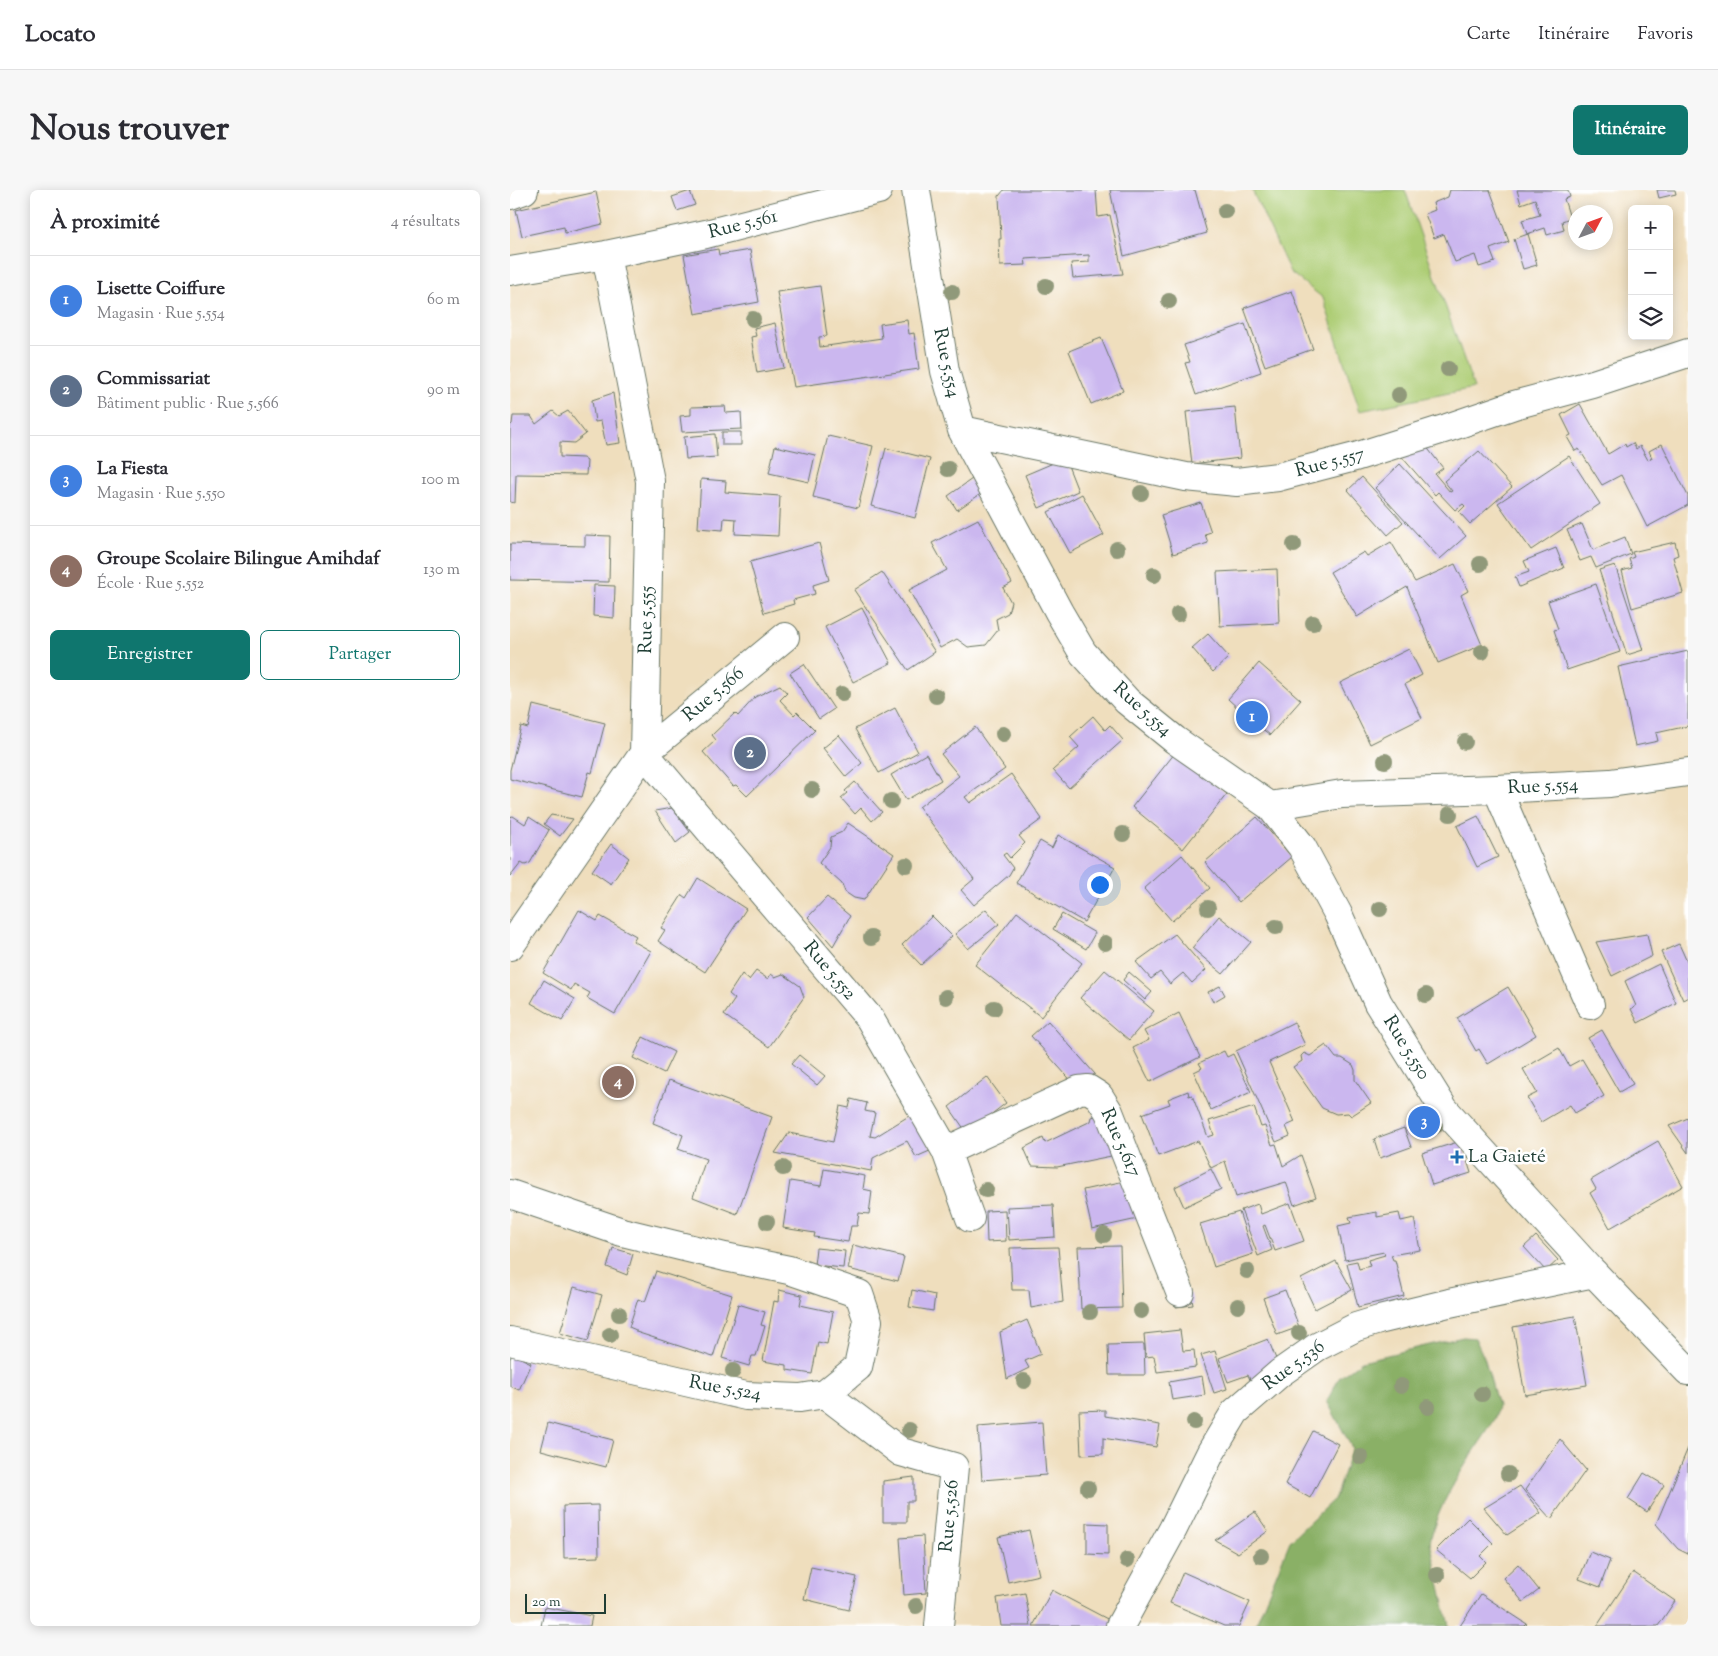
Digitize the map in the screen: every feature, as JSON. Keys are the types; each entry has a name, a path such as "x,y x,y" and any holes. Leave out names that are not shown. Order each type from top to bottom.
{"street":[{"path":"510,195 524,190"},
{"name":"Rue 5.561","path":"606,255 706,234 878,190"},
{"name":"Rue 5.554","path":"916,190 945,371 962,430 1059,612 1083,653 1127,702 1175,740 1270,806 1342,794 1497,790 1610,783 1688,772"},
{"path":"510,271 606,255"},
{"name":"Rue 5.555","path":"606,255 650,481 644,753"},
{"name":"Rue 5.557","path":"962,430 1186,477 1237,482 1278,478 1355,457 1514,405 1593,384 1688,353"},
{"name":"Rue 5.566","path":"644,753 784,637"},
{"path":"510,946 644,753"},
{"name":"Rue 5.552","path":"644,753 870,1019 946,1151 970,1218"},
{"path":"1497,790 1590,1005"},
{"name":"Rue 5.550","path":"1270,806 1302,847 1338,914 1378,1003 1444,1109 1594,1273 1688,1371"},
{"name":"Rue 5.617","path":"946,1151 1079,1090 1088,1089 1099,1096 1109,1112 1180,1292"},
{"path":"510,1194 622,1232 724,1257 789,1270 859,1294 868,1321 858,1367 825,1394"},
{"name":"Rue 5.536","path":"1120,1626 1173,1529 1211,1452 1235,1412 1280,1373 1317,1348 1363,1325 1450,1303 1594,1273"},
{"name":"Rue 5.524","path":"510,1341 746,1396 800,1398 825,1394"},
{"name":"Rue 5.526","path":"825,1394 901,1452 954,1467 939,1626"}],"green space":[{"path":"1252,190 1405,190 1474,388 1360,411 1323,298 1290,272"},
{"path":"1463,1337 1475,1338 1485,1360 1498,1406 1495,1419 1466,1463 1440,1510 1430,1542 1449,1626 1255,1626 1290,1541 1335,1498 1352,1448 1327,1401 1339,1378 1362,1361"}],"building":[{"path":"1004,190 1096,190 1098,217 1110,215 1123,274 1073,278 1071,263 1089,262 1089,255 1025,259 1026,265 1000,266 999,196"},
{"path":"1110,190 1195,190 1207,233 1124,256"},
{"path":"1450,190 1490,190 1509,242 1490,249 1495,262 1479,267 1475,255 1455,262 1444,234 1434,238 1425,214 1435,210 1433,203 1448,197"},
{"path":"1517,190 1568,190 1570,197 1564,199 1568,219 1562,221 1564,230 1547,235 1545,228 1527,234 1522,220 1540,215 1535,199 1521,204"},
{"path":"1657,190 1675,190 1676,194 1659,198"},
{"path":"690,191 695,205 677,211 672,197"},
{"path":"596,192 603,224 565,233 564,227 522,236 516,210"},
{"path":"1528,234 1537,265 1523,269 1514,239"},
{"path":"718,249 719,255 750,250 759,302 695,314 684,255"},
{"path":"820,286 827,336 819,337 820,347 882,338 880,324 907,320 909,334 914,333 919,369 794,387 777,292"},
{"path":"1292,291 1313,349 1265,366 1244,308"},
{"path":"775,323 784,368 757,373 751,337 756,336 754,328"},
{"path":"1245,324 1261,372 1196,395 1185,363 1190,362 1184,345"},
{"path":"1101,338 1123,391 1091,404 1069,351"},
{"path":"613,393 620,443 606,445 601,421 595,422 592,400"},
{"path":"1580,404 1608,454 1625,444 1626,447 1633,443 1636,449 1640,446 1648,460 1652,458 1649,451 1662,444 1688,496 1688,505 1647,527 1621,475 1602,485 1579,449 1575,451 1567,437 1571,435 1561,415"},
{"path":"725,406 726,413 741,412 742,429 682,432 680,416 691,415 691,407"},
{"path":"1235,407 1240,458 1192,464 1186,412"},
{"path":"553,411 559,416 568,411 586,434 574,443 560,442 560,457 583,458 587,461 586,475 516,474 515,503 510,502 510,426 513,416 531,416 536,424"},
{"path":"722,432 741,432 741,445 722,445"},
{"path":"715,434 717,457 686,459 684,437"},
{"path":"828,436 873,446 858,508 813,497"},
{"path":"1422,441 1443,468 1435,474 1450,492 1452,491 1444,481 1479,451 1512,487 1470,524 1459,512 1465,506 1463,504 1455,510 1438,492 1435,495 1401,456"},
{"path":"775,446 815,455 809,482 769,473"},
{"path":"886,448 930,459 915,518 871,506"},
{"path":"1569,456 1600,504 1531,550 1498,503"},
{"path":"1065,458 1078,491 1039,508 1025,475"},
{"path":"1400,464 1466,536 1440,559 1375,488"},
{"path":"1362,477 1403,522 1388,535 1348,490"},
{"path":"701,479 726,481 725,492 780,496 778,536 735,534 736,519 724,518 723,530 698,528"},
{"path":"972,479 982,493 957,510 948,496"},
{"path":"1082,494 1104,535 1070,553 1048,512"},
{"path":"1201,503 1211,532 1205,534 1208,543 1173,554 1161,515"},
{"path":"978,519 1012,583 1003,588 1011,602 1008,613 996,619 998,630 986,645 968,647 957,639 940,648 909,590 947,570 932,543"},
{"path":"1582,524 1593,550 1625,537 1631,554 1596,568 1591,557 1580,561 1567,530"},
{"path":"585,535 610,536 609,582 510,580 510,544 585,546"},
{"path":"1391,542 1415,582 1455,564 1468,591 1461,595 1482,645 1438,663 1407,587 1357,617 1330,572 1364,552 1367,556"},
{"path":"1675,542 1678,555 1673,557 1683,593 1632,608 1622,571 1632,568 1629,559 1634,557 1632,552"},
{"path":"819,543 829,580 813,585 815,594 793,600 794,604 764,613 750,562"},
{"path":"1556,548 1564,568 1519,587 1515,577 1529,572 1524,561"},
{"path":"1615,565 1643,650 1627,655 1599,570"},
{"path":"1277,569 1279,623 1220,626 1217,572"},
{"path":"882,572 935,652 908,670 854,590"},
{"path":"1596,584 1620,652 1567,670 1554,630 1558,629 1548,601"},
{"path":"594,585 615,586 614,618 593,616"},
{"path":"862,608 891,663 853,682 825,627"},
{"path":"1208,634 1229,657 1213,672 1192,648"},
{"path":"1409,649 1422,675 1405,684 1422,718 1370,744 1340,683"},
{"path":"1688,651 1688,726 1656,733 1658,741 1635,746 1618,667"},
{"path":"1259,663 1301,700 1270,735 1259,726 1254,731 1235,715 1240,710 1228,699"},
{"path":"804,664 834,709 819,719 790,673"},
{"path":"780,685 787,693 780,700 794,715 797,712 815,730 747,796 736,785 733,786 703,752 716,740 712,735 735,713 738,716 755,697"},
{"path":"533,705 605,723 592,773 589,772 582,797 510,779 510,770 521,726 528,728"},
{"path":"895,708 918,752 879,773 855,729"},
{"path":"1093,716 1105,730 1110,725 1123,740 1069,788 1053,770 1079,747 1070,737"},
{"path":"975,727 1005,769 965,797 970,803 1011,774 1042,819 1019,836 1025,843 1010,858 1006,853 1003,855 1013,868 1009,875 974,905 961,890 974,879 919,807 959,776 941,754"},
{"path":"839,735 862,763 846,777 823,748"},
{"path":"1175,753 1227,794 1183,849 1132,807"},
{"path":"926,754 941,780 906,800 891,775"},
{"path":"855,782 882,812 872,821 861,808 855,814 841,798 847,793 845,791"},
{"path":"672,808 690,832 676,843 655,811"},
{"path":"551,815 573,819 560,836 544,824"},
{"path":"513,816 525,824 529,817 549,830 530,863 525,865 521,863 510,877 510,817"},
{"path":"1478,816 1498,857 1477,867 1457,826"},
{"path":"1257,817 1292,857 1239,902 1205,862"},
{"path":"848,823 894,854 864,900 854,898 845,892 842,884 819,863 830,847 831,837 842,832"},
{"path":"1058,835 1115,867 1084,922 1016,883 1040,841 1052,848"},
{"path":"611,844 629,858 611,884 592,871"},
{"path":"1182,855 1210,888 1172,921 1144,889"},
{"path":"698,878 746,909 705,972 658,941 665,930 661,928 682,895 686,898"},
{"path":"827,897 850,916 833,946 808,917"},
{"path":"986,909 999,924 968,949 955,934"},
{"path":"579,910 597,921 600,916 636,936 633,941 651,951 615,1014 587,998 590,993 574,984 571,990 543,973"},
{"path":"1017,912 1082,963 1041,1017 975,965"},
{"path":"1062,914 1095,933 1086,949 1053,929"},
{"path":"932,916 952,936 921,965 902,945"},
{"path":"1219,916 1251,942 1223,974 1192,948"},
{"path":"1175,934 1206,970 1192,983 1183,973 1170,984 1160,972 1151,979 1136,962"},
{"path":"1647,934 1652,956 1612,976 1596,942"},
{"path":"1679,944 1688,964 1688,997 1683,1000 1661,952"},
{"path":"1659,964 1676,1003 1638,1023 1631,1009 1636,1006 1625,981"},
{"path":"1105,970 1154,1011 1129,1040 1080,998"},
{"path":"756,971 768,979 771,974 775,977 783,974 800,986 804,997 769,1047 724,1015 735,999 729,994 742,974 749,980"},
{"path":"1129,972 1152,992 1145,1000 1123,980"},
{"path":"544,980 575,999 562,1021 531,1003"},
{"path":"1220,986 1225,995 1213,1002 1208,992"},
{"path":"1508,987 1536,1035 1488,1064 1479,1049 1476,1051 1457,1018"},
{"path":"1179,1013 1200,1057 1150,1082 1133,1048 1149,1040 1144,1031"},
{"path":"1048,1021 1095,1074 1075,1085 1031,1036"},
{"path":"1294,1022 1305,1045 1269,1062 1295,1122 1286,1126 1290,1136 1276,1142 1236,1051"},
{"path":"1602,1030 1633,1084 1619,1092 1588,1038"},
{"path":"643,1037 674,1052 664,1073 633,1058"},
{"path":"1326,1045 1336,1058 1342,1058 1353,1065 1355,1080 1371,1103 1351,1116 1348,1113 1336,1114 1322,1108 1293,1067 1302,1061 1301,1056 1304,1053 1310,1056"},
{"path":"1559,1048 1569,1066 1582,1059 1604,1096 1575,1113 1570,1105 1541,1122 1527,1098 1537,1093 1523,1069"},
{"path":"1224,1051 1227,1057 1233,1054 1251,1092 1211,1110 1194,1072 1202,1068 1199,1063"},
{"path":"799,1055 825,1076 817,1085 791,1064"},
{"path":"987,1077 1006,1103 967,1133 949,1107"},
{"path":"669,1080 772,1117 737,1214 693,1197 706,1159 678,1149 683,1135 653,1123"},
{"path":"1188,1091 1189,1096 1192,1095 1208,1137 1214,1135 1209,1121 1254,1107 1261,1127 1265,1126 1272,1145 1276,1144 1283,1166 1301,1155 1316,1197 1294,1205 1286,1182 1236,1197 1225,1161 1211,1168 1198,1141 1158,1156 1142,1114 1170,1104 1168,1099"},
{"path":"851,1099 867,1103 865,1111 875,1113 870,1136 875,1137 912,1114 932,1150 916,1157 907,1141 873,1158 871,1171 775,1153 789,1133 833,1142 840,1106 849,1108"},
{"path":"1101,1114 1121,1154 1057,1167 1032,1166 1024,1148 1043,1138 1045,1143 1091,1121 1092,1117"},
{"path":"1688,1118 1688,1153 1669,1126"},
{"path":"1404,1128 1411,1147 1380,1158 1374,1139"},
{"path":"1461,1141 1471,1173 1432,1185 1422,1153"},
{"path":"1658,1141 1683,1186 1610,1228 1590,1193 1596,1189 1591,1180"},
{"path":"824,1169 865,1176 863,1189 872,1191 869,1214 859,1213 857,1226 851,1226 848,1242 814,1237 815,1233 783,1228 790,1181 821,1186"},
{"path":"1211,1169 1221,1189 1184,1207 1175,1187"},
{"path":"1134,1179 1142,1218 1092,1229 1083,1190"},
{"path":"1290,1203 1304,1241 1275,1251 1265,1225 1263,1226 1272,1250 1258,1256 1241,1210 1258,1204 1261,1214"},
{"path":"1053,1205 1055,1237 1009,1240 1007,1207"},
{"path":"1005,1210 1006,1241 987,1242 986,1211"},
{"path":"1239,1212 1253,1254 1214,1267 1200,1224"},
{"path":"1377,1212 1377,1217 1399,1213 1401,1221 1414,1218 1420,1250 1391,1255 1393,1260 1395,1260 1404,1296 1358,1307 1347,1263 1357,1261 1359,1269 1370,1266 1368,1260 1385,1255 1384,1252 1345,1260 1338,1226 1351,1223 1349,1217"},
{"path":"1536,1236 1558,1260 1546,1271 1524,1247"},
{"path":"853,1245 904,1257 898,1281 848,1269"},
{"path":"1120,1246 1122,1308 1081,1309 1078,1247"},
{"path":"1058,1247 1063,1302 1031,1308 1029,1290 1012,1290 1010,1248"},
{"path":"613,1248 633,1254 627,1275 607,1267"},
{"path":"816,1248 845,1251 843,1268 814,1265"},
{"path":"1336,1261 1352,1290 1315,1309 1301,1279"},
{"path":"656,1271 732,1295 713,1357 636,1332 636,1330 629,1327 638,1299 645,1302"},
{"path":"574,1287 602,1295 588,1341 560,1333"},
{"path":"779,1290 802,1295 800,1305 833,1312 827,1344 818,1342 812,1374 787,1370 787,1365 763,1361 774,1301 778,1302"},
{"path":"912,1290 935,1295 933,1311 909,1307"},
{"path":"1285,1290 1299,1327 1277,1335 1263,1298"},
{"path":"1191,1294 1193,1305 1176,1307 1175,1296"},
{"path":"738,1304 765,1312 761,1325 765,1326 756,1356 752,1356 749,1366 722,1358"},
{"path":"1575,1316 1587,1385 1525,1395 1513,1327"},
{"path":"1027,1320 1041,1354 1025,1361 1029,1368 1007,1379 1000,1332"},
{"path":"1180,1330 1183,1351 1194,1350 1196,1367 1157,1372 1154,1356 1146,1357 1144,1334"},
{"path":"1268,1339 1278,1364 1251,1382 1248,1375 1228,1382 1219,1358"},
{"path":"1144,1344 1145,1375 1109,1375 1108,1345"},
{"path":"1215,1351 1227,1389 1214,1393 1201,1355"},
{"path":"512,1354 531,1363 519,1390 510,1386 510,1359"},
{"path":"1202,1376 1205,1395 1172,1400 1169,1382"},
{"path":"1105,1410 1105,1416 1160,1425 1156,1447 1103,1438 1103,1454 1081,1455 1079,1411"},
{"path":"1042,1422 1046,1475 982,1480 978,1427"},
{"path":"548,1423 613,1440 606,1467 541,1450"},
{"path":"1313,1431 1338,1444 1310,1498 1285,1484"},
{"path":"1560,1439 1586,1470 1551,1519 1525,1490"},
{"path":"1688,1448 1688,1554 1678,1549 1656,1524"},
{"path":"1644,1473 1664,1485 1647,1512 1628,1499"},
{"path":"914,1477 914,1501 907,1501 907,1522 883,1522 883,1481"},
{"path":"1520,1486 1541,1513 1507,1535 1484,1508"},
{"path":"598,1505 599,1557 564,1558 563,1506"},
{"path":"1255,1512 1268,1531 1238,1553 1215,1540"},
{"path":"1468,1518 1493,1543 1480,1556 1486,1562 1470,1578 1436,1550"},
{"path":"1087,1523 1108,1524 1108,1555 1087,1554"},
{"path":"1029,1530 1039,1575 1008,1582 998,1537"},
{"path":"923,1536 926,1593 904,1595 900,1538"},
{"path":"1590,1552 1610,1560 1600,1587 1579,1579"},
{"path":"1518,1564 1539,1590 1523,1602 1503,1578"},
{"path":"811,1567 857,1577 849,1610 804,1599"},
{"path":"1183,1572 1250,1602 1239,1626 1224,1626 1170,1603"},
{"path":"1633,1572 1675,1601 1658,1626 1597,1626"},
{"path":"1052,1590 1113,1622 1111,1626 1033,1626"},
{"path":"1025,1593 1031,1626 1001,1626 997,1598"},
{"path":"1481,1594 1527,1624 1525,1626 1460,1626"},
{"path":"545,1607 592,1616 590,1626 541,1626"}],"place":[{"name":"Lisette Coiffure","path":"1252,717"},
{"name":"Commissariat","path":"750,753"},
{"name":"Groupe Scolaire Bilingue Amihdaf","path":"618,1082"},
{"name":"La Fiesta","path":"1424,1122"},
{"name":"La Gaieté","path":"1457,1157"}]}
